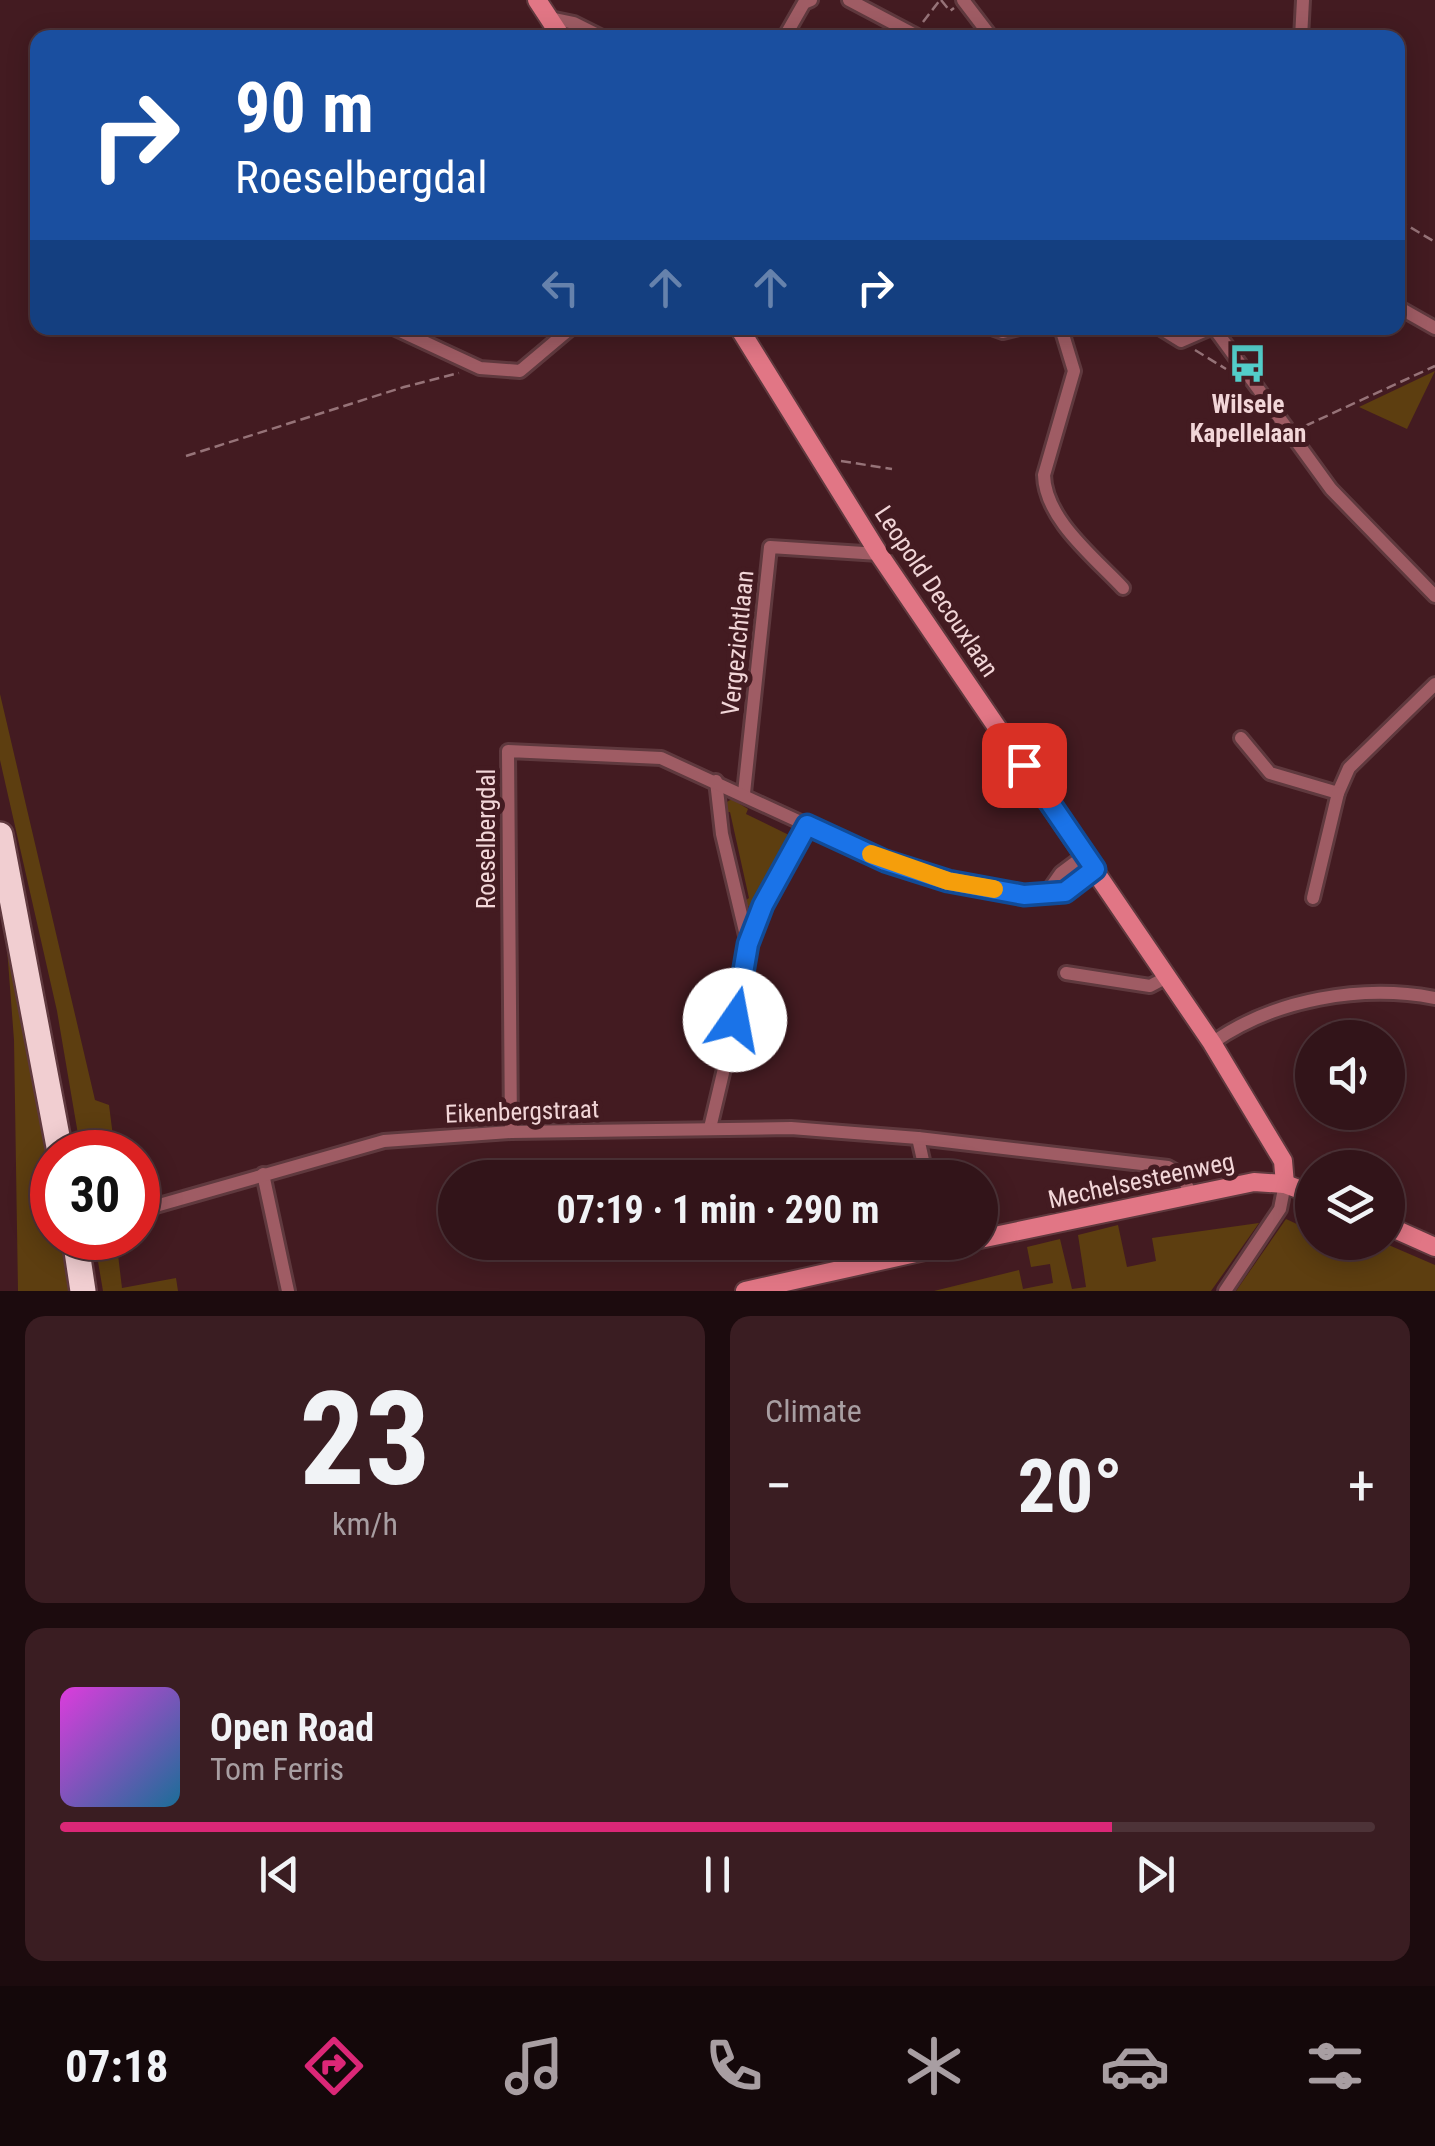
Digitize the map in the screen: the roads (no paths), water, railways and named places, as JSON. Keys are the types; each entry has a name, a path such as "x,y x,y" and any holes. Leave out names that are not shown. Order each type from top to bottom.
{"highway":[{"path":"0,835 56,1130"},
{"path":"77,1260 82,1291"}],"street":[{"path":"537,0 557,30"},
{"path":"789,30 804,3 810,0"},
{"path":"849,0 907,30"},
{"path":"963,0 986,30"},
{"path":"1301,30 1302,0"},
{"path":"550,18 587,30"},
{"path":"1405,311 1435,328"},
{"path":"409,335 480,368 520,372 563,335"},
{"name":"Leopold Decouxlaan","path":"743,335 880,554 1212,1043 1283,1161 1284,1184"},
{"path":"1063,335 1074,371 1044,475 1044,490 1069,530 1123,588"},
{"path":"1218,335 1331,489 1435,596"},
{"name":"Vergezichtlaan","path":"744,793 770,547 880,554"},
{"path":"1313,898 1338,793 1349,768 1435,684"},
{"path":"1241,738 1259,762 1277,776 1338,793"},
{"name":"Roeselbergdal","path":"510,1132 508,751 662,758 885,861 948,881 1024,895 1065,892 1090,862"},
{"path":"716,780 722,834 748,944"},
{"path":"710,1128 744,984 748,944 763,905 807,825"},
{"path":"1066,974 1150,986 1167,977"},
{"path":"1212,1043 1228,1032 1292,1006 1357,992 1435,998"},
{"name":"Eikenbergstraat","path":"160,1204 384,1141 510,1132 710,1128 791,1128 918,1138 1168,1168 1182,1175 1191,1194"},
{"path":"918,1138 922,1160"},
{"path":"263,1174 288,1291"},
{"name":"Mechelsesteenweg","path":"998,1235 1254,1182 1295,1188"},
{"path":"1224,1291 1274,1219 1284,1184"},
{"path":"1405,1234 1435,1247"},
{"path":"745,1291 878,1260"}],"place":[{"name":"Wilsele Kapellelaan","path":"1248,363"}]}
